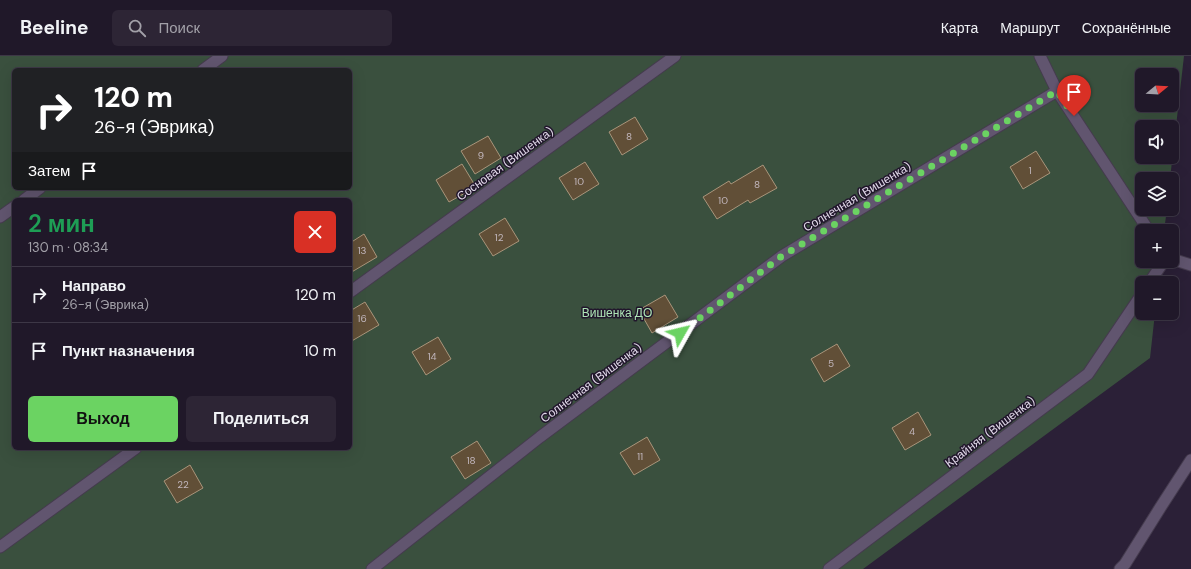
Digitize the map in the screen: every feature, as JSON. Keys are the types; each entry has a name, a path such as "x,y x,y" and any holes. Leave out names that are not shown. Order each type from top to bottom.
{"lane":[{"path":"206,68 222,56"},
{"name":"Сосновая (Вишенка)","path":"352,291 675,56"},
{"path":"1040,56 1057,91 1144,224"},
{"name":"Солнечная (Вишенка)","path":"372,569 540,437 782,256 1057,91"},
{"path":"27,198 37,190"},
{"path":"0,217 12,208"},
{"path":"1179,261 1191,265"},
{"name":"Крайняя (Вишенка)","path":"829,569 1088,374 1135,304"},
{"path":"0,547 133,450"},
{"path":"1120,569 1125,564 1191,460"}],"green space":[{"name":"Вишенка ДО","path":"0,56 1184,56 1179,100 1179,68 1135,68 1135,112 1178,112 1177,120 1135,120 1135,164 1172,164 1171,172 1135,172 1135,216 1166,216 1165,224 1135,224 1135,268 1160,268 1159,276 1135,276 1135,320 1154,320 1150,358 863,569 0,569"}],"building":[{"path":"635,117 648,139 622,155 609,132"},
{"path":"488,136 501,158 475,174 461,151"},
{"path":"1036,151 1050,173 1023,189 1010,167"},
{"path":"585,162 599,184 573,200 559,178"},
{"path":"462,164 476,187 449,202 436,180"},
{"path":"763,165 777,188 750,203 748,200 717,219 703,197 729,181 731,184"},
{"path":"505,218 519,241 493,256 479,234"},
{"path":"364,234 377,257 352,272 352,242"},
{"path":"665,295 678,317 652,333 639,310"},
{"path":"365,302 379,325 352,341 352,310"},
{"path":"438,337 451,359 426,375 412,352"},
{"path":"837,344 850,366 824,382 811,359"},
{"path":"918,412 931,435 905,450 892,428"},
{"path":"647,437 660,460 634,475 620,453"},
{"path":"477,441 491,463 465,479 451,457"},
{"path":"190,465 203,488 177,503 164,481"}],"route":[{"path":"680,333 782,256 1057,91 1074,116"}]}
